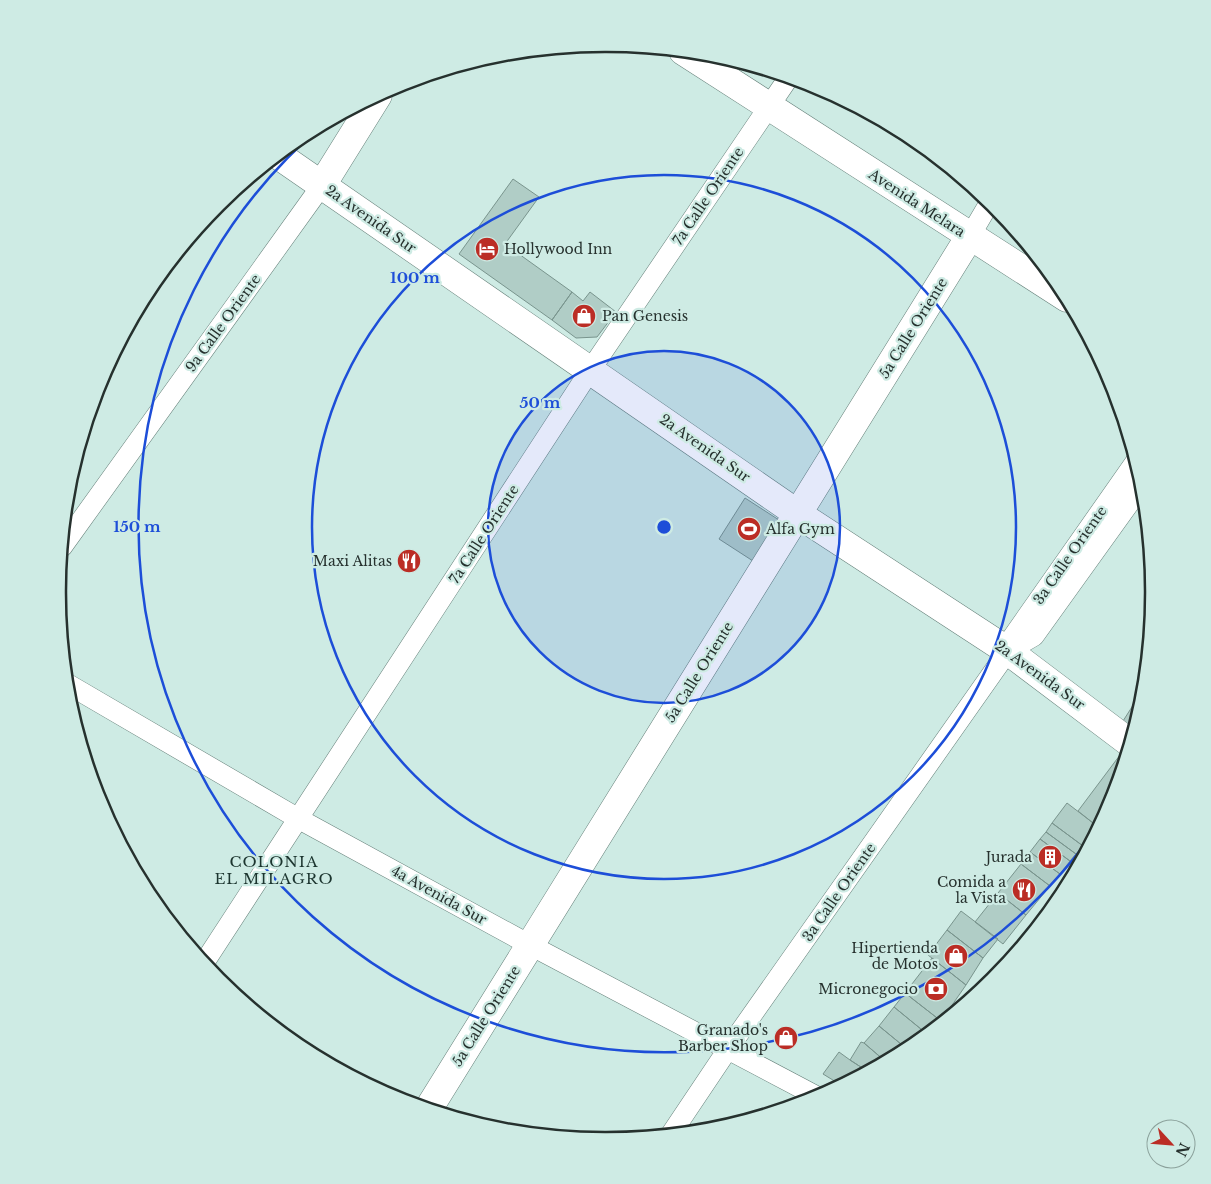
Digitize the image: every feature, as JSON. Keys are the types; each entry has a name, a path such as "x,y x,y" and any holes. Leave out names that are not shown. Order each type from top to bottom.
{"street":[{"name":"Avenida Melara","path":"697,61 768,108 1051,288"},
{"name":"7a Calle Oriente","path":"209,957 591,369 785,83"},
{"name":"9a Calle Oriente","path":"69,537 322,185 371,106"},
{"name":"2a Avenida Sur","path":"284,159 591,369 798,514 1008,651 1125,739"},
{"path":"970,236 986,210"},
{"name":"5a Calle Oriente","path":"431,1103 970,236"},
{"name":"3a Calle Oriente","path":"676,1127 728,1049 1008,651 1012,638 1131,468"},
{"name":"3a Calle Oriente","path":"1008,651 1034,636 1136,494"},
{"name":"4a Avenida Sur","path":"75,688 299,819 530,945 808,1092"}],"building":[{"name":"Hollywood Inn","path":"513,179 539,197 505,244 572,292 552,320 459,254"},
{"name":"Pan Genesis","path":"572,292 583,301 590,292 616,312 597,337 576,338 552,320"},
{"name":"Alfa Gym","path":"745,498 779,520 753,561 719,539"},
{"path":"1133,705 1129,725 1123,721"},
{"path":"1119,757 1093,823 1078,811"},
{"path":"1067,803 1093,823 1082,845 1052,823"},
{"path":"1052,823 1082,845 1076,854 1046,832"},
{"path":"1046,832 1076,854 1070,861 1040,839"},
{"name":"Jurada","path":"1040,839 1070,861 1060,874 1030,852"},
{"path":"1030,852 1060,874 1050,886 1021,864"},
{"name":"Comida a la Vista","path":"1021,864 1050,886 1026,915 998,893"},
{"path":"998,893 1026,915 1003,944 975,922"},
{"path":"961,911 998,939 983,958 947,930"},
{"name":"Hipertienda de Motos","path":"947,930 983,958 966,985 928,955"},
{"name":"Micronegocio","path":"932,958 966,985 952,1006 937,1018 905,993"},
{"path":"905,993 937,1018 921,1029 894,1007"},
{"path":"894,1007 921,1029 901,1044 879,1026"},
{"path":"879,1026 901,1044 880,1056 864,1043"},
{"path":"861,1042 880,1056 861,1067 850,1060"},
{"path":"839,1052 861,1067 834,1081 823,1074"}],"place":[{"name":"Hollywood Inn","path":"487,249"},
{"name":"Pan Genesis","path":"584,316"},
{"name":"Alfa Gym","path":"749,529"},
{"name":"Maxi Alitas","path":"409,561"},
{"name":"Jurada","path":"1050,857"},
{"name":"Comida a la Vista","path":"1024,890"},
{"name":"Hipertienda de Motos","path":"956,956"},
{"name":"Micronegocio","path":"936,989"},
{"name":"Granado's Barber Shop","path":"786,1038"}],"district":[{"name":"COLONIA EL MILAGRO","path":"274,870"}]}
